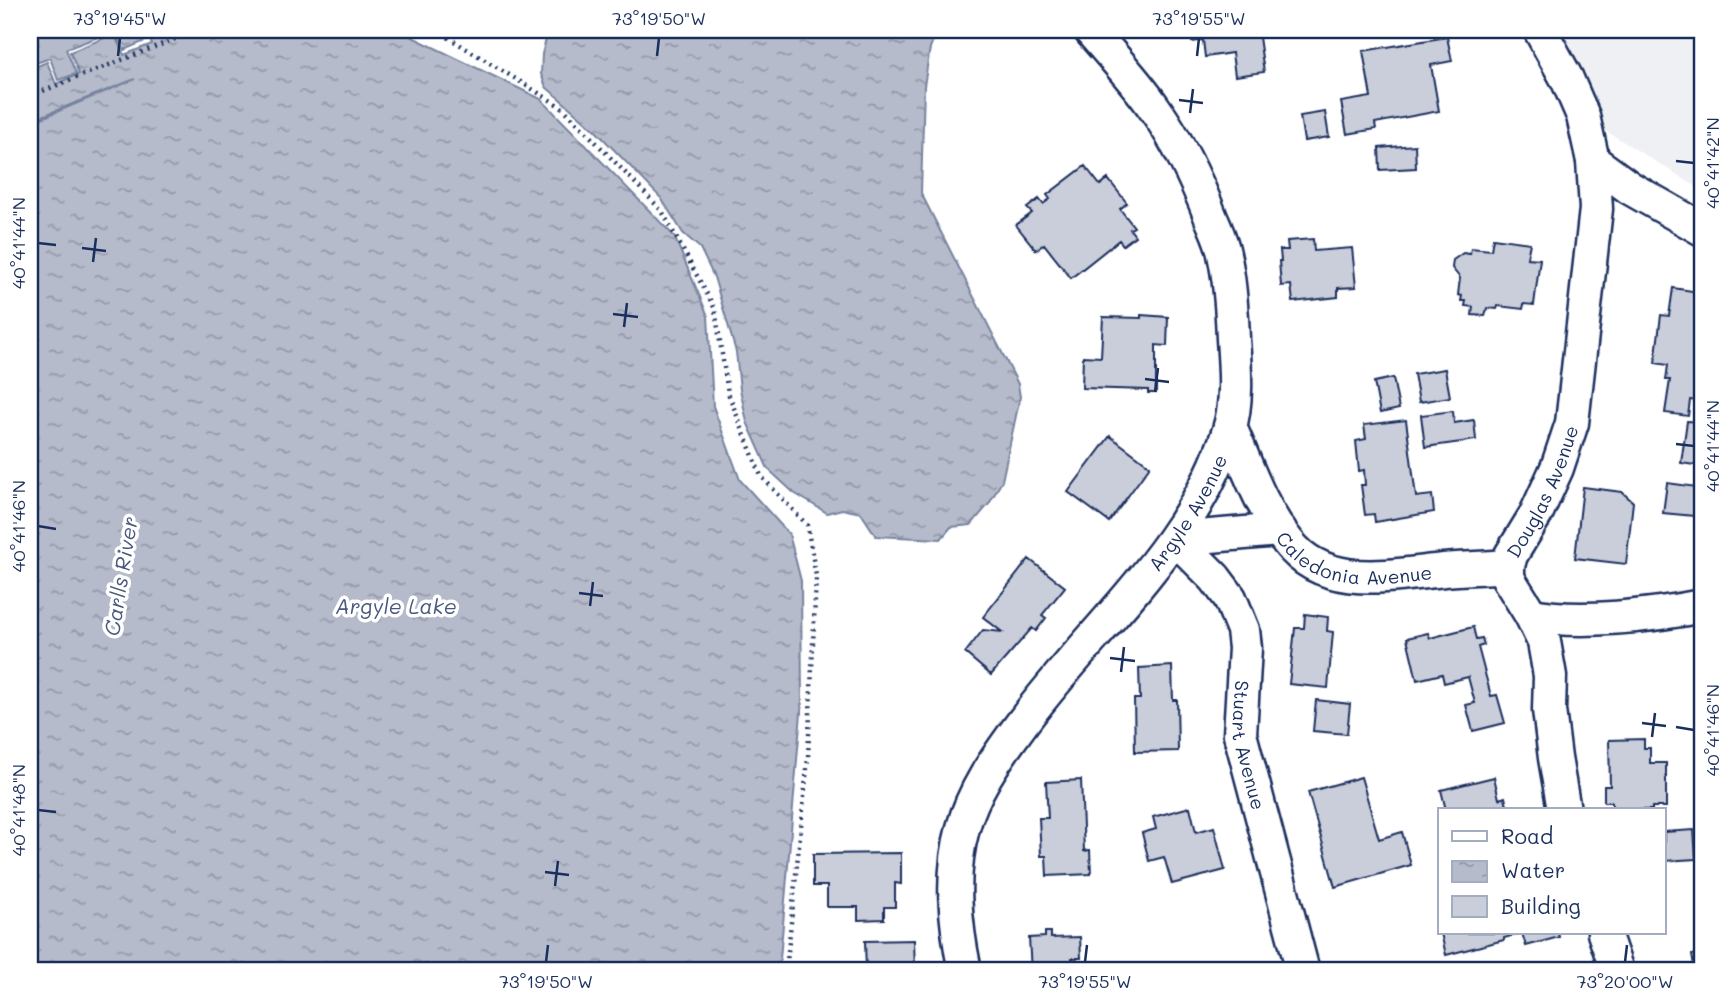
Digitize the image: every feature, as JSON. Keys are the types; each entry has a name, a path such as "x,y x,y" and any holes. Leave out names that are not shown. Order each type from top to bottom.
{"street":[{"name":"Argyle Avenue","path":"965,971 955,905 957,857 962,828 972,801 995,761 1037,702 1175,539 1211,477 1230,427 1235,379 1232,310 1224,251 1204,200 1155,109 1090,30"},
{"name":"Douglas Avenue","path":"1540,30 1567,79 1583,116 1593,161 1596,209 1572,423 1557,468 1536,514 1511,555 1508,566 1508,578 1544,642 1551,722 1564,808"},
{"path":"1593,161 1630,188 1702,229"},
{"name":"Caledonia Avenue","path":"1230,427 1263,504 1299,554 1317,565 1333,572 1382,578 1508,566"},
{"path":"1175,539 1280,530"},
{"name":"Stuart Avenue","path":"1175,539 1215,578 1230,598 1243,630 1245,648 1240,734 1303,971"},
{"path":"1531,615 1552,619 1647,615 1702,606"},
{"path":"1604,934 1617,971"}],"path":[{"path":"30,96 198,30"},
{"path":"436,30 563,108 663,211 715,309 727,393 761,476 807,525 816,576 808,758 786,971"}],"shaded area":[{"path":"1560,30 1702,30 1702,190 1601,128"}],"water":[{"path":"30,30 141,30 145,41 124,50 114,31 66,49 76,74 58,80 50,58 30,65"},
{"name":"Argyle Lake","path":"146,30 226,30 230,40 255,30 398,30 541,99 674,236 708,316 713,406 740,480 789,534 801,581 802,701 779,971 30,971 30,123 135,79 30,121 30,69 47,62 56,84 79,74 70,52 114,34 124,55 152,44"},
{"path":"937,30 930,48 924,86 921,193 1018,384 1020,397 1002,481 989,504 971,525 951,527 941,539 876,536 861,513 842,509 827,513 794,493 768,469 747,422 736,352 714,277 700,248 683,233 661,198 593,128 546,87 541,74 542,54 548,32"}],"building":[{"path":"1190,30 1258,30 1264,72 1235,76 1232,53 1205,57 1203,40 1192,42"},
{"path":"1447,37 1452,61 1431,65 1439,111 1375,123 1376,129 1347,134 1341,102 1371,97 1363,51"},
{"path":"1325,112 1329,137 1304,141 1300,116"},
{"path":"1415,145 1416,168 1380,170 1379,148"},
{"path":"1085,166 1100,185 1108,179 1127,203 1120,209 1134,227 1130,229 1135,236 1123,245 1119,240 1071,278 1044,244 1036,250 1016,225 1032,213 1027,208 1039,199 1043,204 1050,199 1047,195"},
{"path":"1493,238 1530,243 1527,258 1540,259 1534,305 1524,304 1523,309 1498,306 1497,309 1487,308 1485,316 1472,315 1473,307 1465,306 1466,301 1461,301 1462,296 1458,295 1460,278 1452,268 1453,260 1463,253 1470,254 1471,248 1491,250"},
{"path":"1313,239 1314,251 1352,248 1356,287 1338,288 1338,297 1293,302 1291,285 1281,286 1280,250 1288,250 1287,241"},
{"path":"1673,288 1699,292 1696,317 1702,318 1702,375 1699,401 1690,400 1688,416 1665,413 1670,380 1666,380 1668,365 1655,363 1661,315 1669,316"},
{"path":"1141,315 1168,317 1167,346 1156,345 1156,393 1148,393 1148,390 1082,388 1083,356 1101,357 1103,317 1141,318"},
{"path":"1445,369 1450,397 1419,402 1414,374"},
{"path":"1393,378 1399,409 1380,413 1374,382"},
{"path":"1453,411 1454,423 1474,420 1476,440 1425,447 1421,415"},
{"path":"1406,420 1416,497 1432,495 1434,512 1375,522 1374,514 1365,515 1361,485 1365,485 1364,470 1359,471 1356,441 1366,439 1364,425"},
{"path":"1687,421 1702,422 1701,466 1681,463"},
{"path":"1110,436 1150,466 1109,522 1068,492"},
{"path":"1667,483 1697,487 1694,516 1663,513"},
{"path":"1583,487 1622,492 1633,502 1626,564 1575,558"},
{"path":"1029,559 1065,587 1042,615 1046,618 1036,631 1032,628 991,675 965,653 983,630 1002,632 983,617"},
{"path":"1305,614 1328,617 1327,631 1333,632 1328,688 1289,684 1295,628 1304,628"},
{"path":"1473,627 1476,639 1482,638 1484,645 1478,647 1491,696 1497,695 1505,723 1473,731 1466,705 1475,703 1468,677 1444,683 1442,674 1417,680 1407,638 1428,633 1430,638"},
{"path":"1172,666 1173,700 1177,700 1178,751 1135,752 1134,699 1140,699 1139,668"},
{"path":"1316,700 1350,704 1347,734 1313,731"},
{"path":"1644,739 1644,748 1650,748 1650,763 1666,763 1666,807 1612,808 1612,802 1604,802 1604,786 1610,786 1609,740"},
{"path":"1361,777 1379,839 1402,832 1411,865 1335,887 1308,792"},
{"path":"1494,777 1499,799 1505,797 1508,808 1446,808 1441,790"},
{"path":"1081,780 1084,851 1090,850 1091,874 1047,876 1046,856 1041,856 1039,818 1048,818 1046,782"},
{"path":"1190,807 1196,832 1214,827 1225,870 1172,884 1164,857 1149,861 1142,833 1156,829 1153,817"},
{"path":"1694,830 1696,859 1666,861 1666,832"},
{"path":"901,853 901,884 895,883 895,907 884,907 884,919 858,920 858,907 827,907 827,886 813,886 813,854"},
{"path":"1045,932 1051,932 1051,938 1080,937 1081,958 1072,958 1073,963 1065,964 1065,971 1031,971 1029,938 1045,937"},
{"path":"1441,934 1519,934 1504,940 1446,955"},
{"path":"1522,934 1558,934 1559,937 1526,946"},
{"path":"914,940 915,971 866,971 865,941"},
{"path":"1702,953 1702,971 1675,971 1674,969 1694,966 1692,955"}],"water label":[{"name":"Carlls River","path":"120,576"}]}
